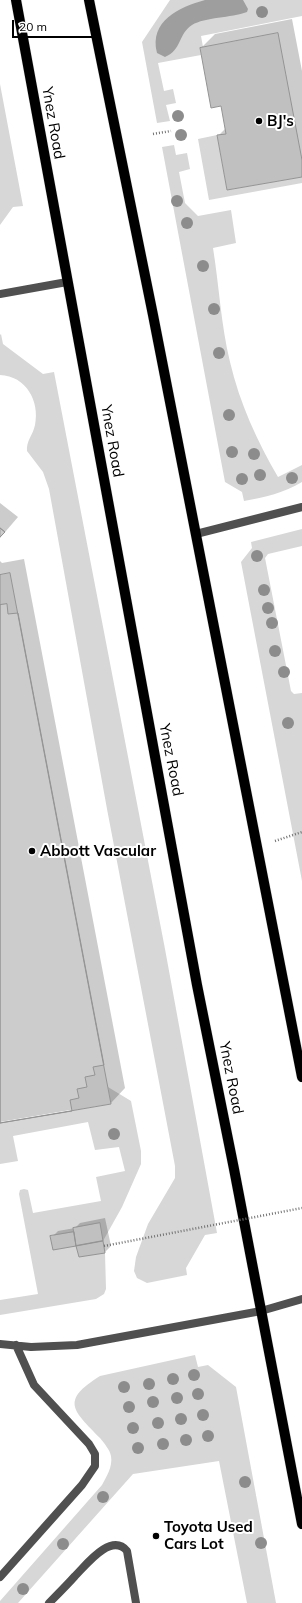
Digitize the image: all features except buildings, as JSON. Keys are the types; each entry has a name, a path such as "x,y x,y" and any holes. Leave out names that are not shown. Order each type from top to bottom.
{"main road":[{"name":"Ynez Road","path":"16,0 194,969 302,1524"},
{"path":"89,0 196,534 302,1077"}],"street":[{"path":"0,294 67,282"},
{"path":"196,534 302,507"},
{"path":"0,1344 30,1347 77,1344 261,1311 302,1299"},
{"path":"0,1577 82,1485 95,1466 95,1454 90,1444 34,1385 16,1346"},
{"path":"50,1603 96,1554 106,1548 116,1545 124,1547 127,1552 136,1603"}],"path":[{"path":"153,134 172,131"},
{"path":"257,847 302,832"},
{"path":"104,1246 302,1208"}],"shaded area":[{"path":"170,0 302,0 302,16 201,36 203,47 200,48 201,55 158,63 164,91 173,89 176,103 166,105 170,121 157,123 142,42"},
{"path":"205,0 243,0 248,9 247,12 241,14 197,22 184,33 177,46 170,54 165,57 157,53 157,32 168,17 176,11"},
{"path":"0,84 23,206 13,207 0,225"},
{"path":"217,135 227,190 302,177 302,183 209,200 198,139"},
{"path":"174,145 176,155 187,153 190,169 179,172 185,203 198,216 231,210 236,243 213,248 224,334 234,378 250,422 278,477 302,465 302,482 288,489 259,498 244,501 242,492 225,482 162,147"},
{"path":"1,334 3,344 43,374 54,372 165,949 217,1233 205,1235 186,1268 187,1275 147,1283 137,1278 134,1271 136,1257 148,1224 175,1178 175,1166 107,809 49,489 43,472 27,451 35,425 35,407 29,391 24,385 9,376 0,375"},
{"path":"302,529 302,546 268,554 265,558 291,691 294,694 302,693 302,881 241,562 252,548 251,542"},
{"path":"108,1087 131,1101 141,1151 141,1164 122,1207 103,1241 105,1253 106,1289 104,1294 96,1299 0,1315 0,1300 38,1294 19,1194 20,1190 28,1190 33,1213 101,1201 96,1177 125,1171 119,1147 95,1150 88,1122 13,1136 18,1161 0,1164 0,1123 111,1104"},
{"path":"195,1355 198,1367 208,1365 236,1387 276,1603 247,1603 219,1461 133,1474 18,1603 0,1603 0,1601 102,1485 109,1472 111,1456 107,1447 83,1420 75,1406 75,1399 79,1392 100,1376"}],"place":[{"name":"BJ's","path":"259,121"},
{"name":"Abbott Vascular","path":"32,851"},
{"name":"Toyota Used Cars Lot","path":"156,1536"}]}
